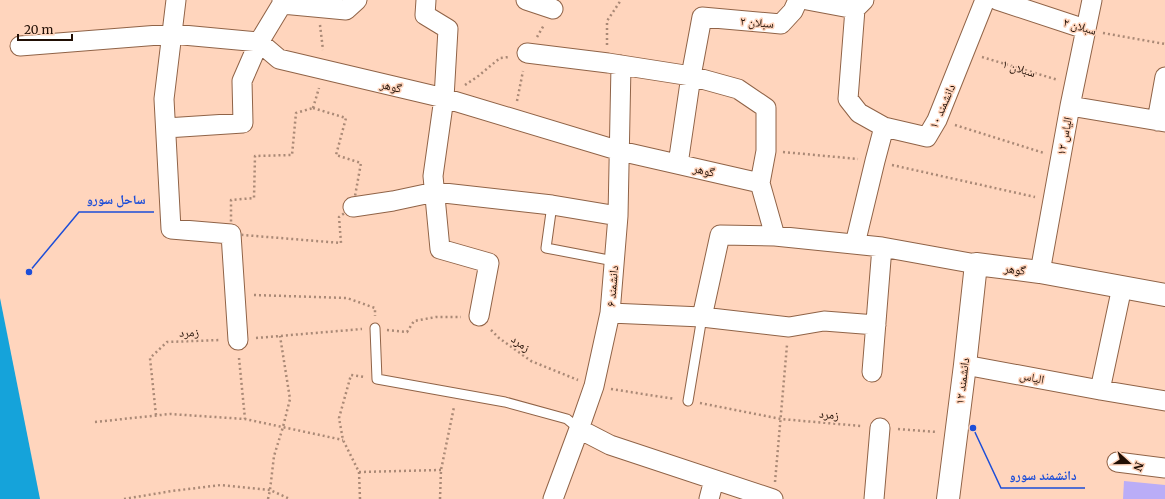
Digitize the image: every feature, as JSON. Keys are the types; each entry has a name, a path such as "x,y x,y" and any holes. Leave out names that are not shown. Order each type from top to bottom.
{"street":[{"path":"176,0 164,99 171,229 231,234 238,340"},
{"path":"166,128 243,123 242,81 259,42 282,2 346,10 357,0"},
{"path":"426,0 425,15 448,28 444,98 433,176 440,249 489,263 479,316"},
{"path":"526,0 553,9"},
{"name":"سبلان ۲","path":"690,76 702,17 781,24 793,11 798,0"},
{"path":"808,0 859,4 848,99 859,113 884,127 855,244"},
{"name":"دانشمند ۱۰","path":"884,127 927,138 937,120 985,0"},
{"name":"سبلان ۲","path":"997,0 1085,29"},
{"name":"الیاس ۱۲","path":"1040,272 1074,84 1092,0"},
{"path":"20,46 172,34 259,42"},
{"name":"گوهر","path":"259,42 279,60 444,98 620,151 760,183"},
{"path":"527,53 614,64 690,76 738,89 766,108 766,151 760,183 775,236"},
{"name":"دانشمند ۶","path":"553,499 594,386 610,313 618,216 620,151 614,64"},
{"path":"678,164 690,76"},
{"path":"1070,106 1161,122 1165,77"},
{"path":"353,207 393,201 435,192 552,205 618,216"},
{"name":"گوهر","path":"702,318 720,235 775,236 882,247 976,264 1040,272 1165,295"},
{"path":"872,372 882,247"},
{"name":"دانشمند ۱۲","path":"948,499 976,264"},
{"path":"1100,390 1122,287"},
{"path":"610,313 702,318 789,327 824,321 876,326"},
{"name":"الیاس","path":"965,365 1165,401"},
{"path":"874,499 880,428"},
{"path":"579,429 610,445 714,480 774,492"},
{"path":"1116,462 1165,468"},
{"path":"709,499 714,480"}],"lane":[{"path":"552,205 546,248 614,261"},
{"path":"688,401 702,318"},
{"path":"376,328 377,379 505,402 567,419 579,429"}],"path":[{"path":"614,64 607,21 621,0"},
{"name":"سبلان ۲","path":"1085,29 1165,44"},
{"name":"سبلان ۱","path":"965,52 1074,84"},
{"path":"444,98 478,78 500,58 527,53 513,119"},
{"path":"313,108 346,118 336,155 361,163 353,207 339,218 341,243 231,234 231,200 254,198 255,156 292,155 296,113 313,108"},
{"path":"937,120 1060,158"},
{"path":"766,151 875,161 1052,201"},
{"path":"235,294 346,298 375,308 376,328"},
{"name":"زمرد","path":"156,415 150,358 167,342 238,340 376,328 408,332 414,321 436,317 479,316 499,338 531,361 594,386 688,401 781,419 956,433"},
{"path":"774,492 789,327"},
{"path":"268,499 274,456 290,399 280,336"},
{"path":"238,340 245,419"},
{"path":"360,499 359,472 343,440 340,418 351,375 377,379"},
{"path":"440,499 441,470 457,394"},
{"path":"95,422 170,414 245,419 343,440"},
{"path":"359,472 441,470"},
{"path":"124,499 221,485 270,490 290,499"}],"shaded area":[{"path":"1124,481 1165,485 1165,499 1123,499"}],"water":[{"path":"0,298 40,499 0,499"}],"place":[{"name":"ساحل سورو","path":"29,272"},
{"name":"دانشمند سورو","path":"973,428"}]}
